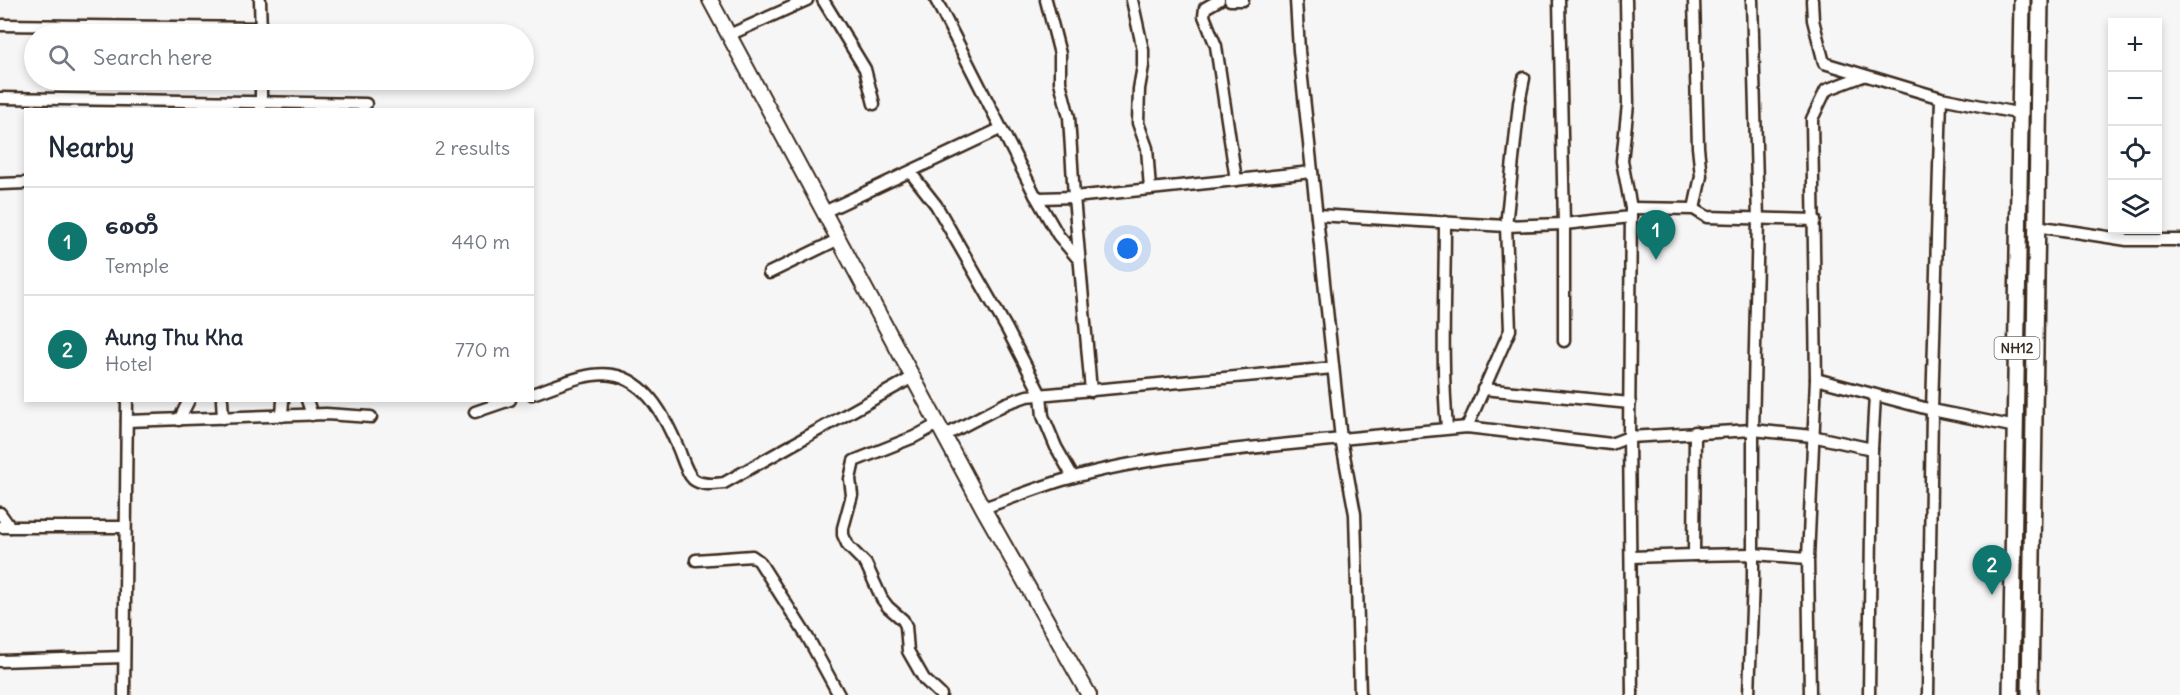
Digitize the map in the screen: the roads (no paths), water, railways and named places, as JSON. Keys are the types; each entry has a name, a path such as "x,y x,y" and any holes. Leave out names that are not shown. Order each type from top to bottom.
{"highway":[{"name":"NH12","path":"2011,695 2022,114 2022,0"},
{"name":"NH12","path":"2030,695 2040,0"}],"main road":[{"path":"710,0 982,508 1089,695"}],"street":[{"path":"260,0 261,24"},
{"path":"729,35 807,0"},
{"path":"823,0 865,69 874,104"},
{"path":"936,0 1035,195 1058,235 1079,260"},
{"path":"1046,0 1060,54 1060,82 1069,117 1091,391"},
{"path":"1132,0 1143,50 1143,66 1138,89 1138,123 1147,148 1150,189"},
{"path":"1219,0 1205,8 1204,16 1216,46 1236,180"},
{"path":"1230,0 1243,0"},
{"path":"1296,0 1299,51 1341,439 1355,514 1360,695"},
{"path":"1559,0 1564,341"},
{"path":"1626,0 1628,104 1622,161 1631,213 1629,437 1632,695"},
{"path":"1694,0 1696,112 1701,176 1694,209"},
{"path":"1749,695 1758,220 1752,0"},
{"path":"1812,0 1813,20 1824,63 1941,98 2022,114"},
{"path":"0,25 24,26"},
{"path":"1810,695 1808,558 1816,379 1812,119 1826,90 1863,76"},
{"path":"1467,427 1510,330 1506,226 1519,103 1524,78"},
{"path":"261,90 261,106"},
{"path":"0,98 261,106 366,104"},
{"path":"1928,695 1932,410 1941,98"},
{"path":"824,212 1000,129"},
{"path":"1035,195 1040,198 1074,196 1312,171"},
{"path":"910,172 936,205 1006,329 1041,395 1043,416 1056,447 1073,477"},
{"path":"0,184 24,183"},
{"path":"1317,215 1506,226 1564,224 1631,213 1694,209 1707,218 1815,220"},
{"path":"1445,222 1443,381 1447,429"},
{"path":"2036,226 2127,240 2180,240"},
{"path":"769,273 839,239"},
{"path":"941,695 924,679 908,651 906,626 903,620 888,608 866,564 848,546 843,535 852,495 850,479 854,461 1027,396 1333,368"},
{"path":"534,392 588,376 612,375 628,380 662,412 688,471 695,480 710,484 724,483 913,377"},
{"path":"1816,379 1932,410 2016,427"},
{"path":"1483,390 1630,403"},
{"path":"1869,695 1872,449 1875,395"},
{"path":"124,695 127,402"},
{"path":"178,420 188,402"},
{"path":"222,402 223,418"},
{"path":"282,416 283,402"},
{"path":"308,402 312,415"},
{"path":"475,412 504,402"},
{"path":"127,421 312,415 371,417"},
{"path":"982,508 1073,477 1138,464 1221,452 1467,427 1611,444 1629,437 1753,430 1812,436 1872,449"},
{"path":"1694,555 1695,432"},
{"path":"0,513 5,527 125,527"},
{"path":"1631,557 1753,554 1808,558"},
{"path":"696,560 752,556 759,561 808,638 839,695"},
{"path":"0,661 124,657"}],"place":[{"name":"စေတီ","path":"1656,260"},
{"name":"Aung Thu Kha","path":"1992,595"}]}
